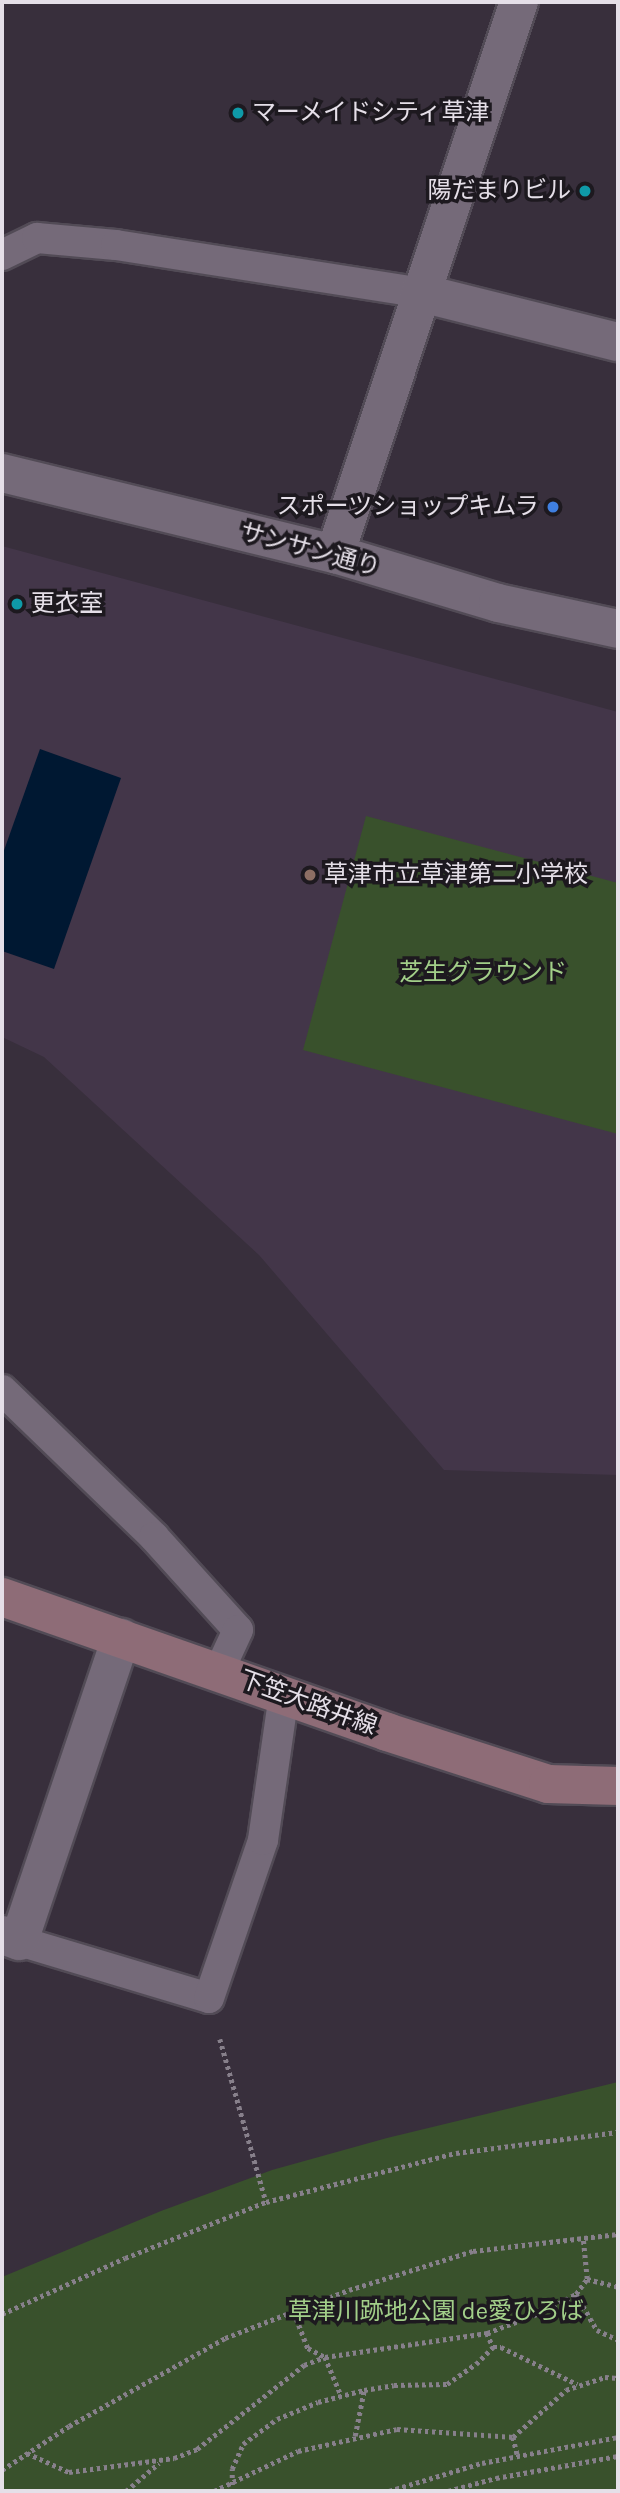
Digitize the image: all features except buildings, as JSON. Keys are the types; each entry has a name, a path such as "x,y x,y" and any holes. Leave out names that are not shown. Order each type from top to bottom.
{"main road":[{"name":"下笠大路井線","path":"2,1597 284,1696 548,1784 618,1786"}],"street":[{"path":"335,554 519,2"},
{"path":"421,293 618,342"},
{"name":"サンサン通り","path":"2,474 335,554 498,603 618,629"},
{"path":"8,1942 121,1638"}],"lane":[{"path":"2,254 37,238 117,245 421,293"},
{"path":"2,1390 154,1537 238,1630 219,1671"},
{"path":"8,1942 209,1998 262,1840 284,1696"}],"path":[{"path":"209,1998 266,2202"},
{"path":"2,2314 125,2258 266,2202 456,2152 618,2132"},
{"path":"2,2470 225,2338 349,2290 473,2251 618,2234"},
{"path":"27,2453 69,2472 159,2463 197,2449 304,2365 326,2357 487,2333 547,2310 576,2294 587,2279 583,2238"},
{"path":"587,2279 618,2287"},
{"path":"576,2294 597,2330 618,2340"},
{"path":"294,2312 308,2348 326,2357 341,2396"},
{"path":"487,2333 493,2347"},
{"path":"232,2485 232,2469 243,2444 277,2418 364,2390 394,2385 447,2384 476,2364 493,2347 502,2347 577,2384"},
{"path":"214,2491 232,2485 298,2451 355,2436 397,2429 513,2437 577,2384 605,2377 618,2378"},
{"path":"355,2436 364,2390"},
{"path":"513,2437 518,2456"},
{"path":"389,2491 482,2463 618,2437"},
{"path":"448,2491 496,2478 618,2456"},
{"path":"126,2491 159,2463"}],"shaded area":[{"name":"草津市立草津第二小学校","path":"2,546 618,712 618,1475 444,1470 259,1255 44,1057 2,1037"}],"green space":[{"name":"芝生グラウンド","path":"366,816 618,883 618,1134 303,1050"},
{"name":"草津川跡地公園 de愛ひろば","path":"618,2082 618,2491 2,2491 2,2277 161,2211 272,2170 387,2138"}],"water":[{"path":"40,749 121,778 54,969 2,951 2,856"}],"place":[{"name":"マーメイドシティ草津","path":"238,113"},
{"name":"陽だまりビル","path":"585,191"},
{"name":"スポーツショップキムラ","path":"553,507"},
{"name":"更衣室","path":"17,604"},
{"name":"草津市立草津第二小学校","path":"310,875"}]}
